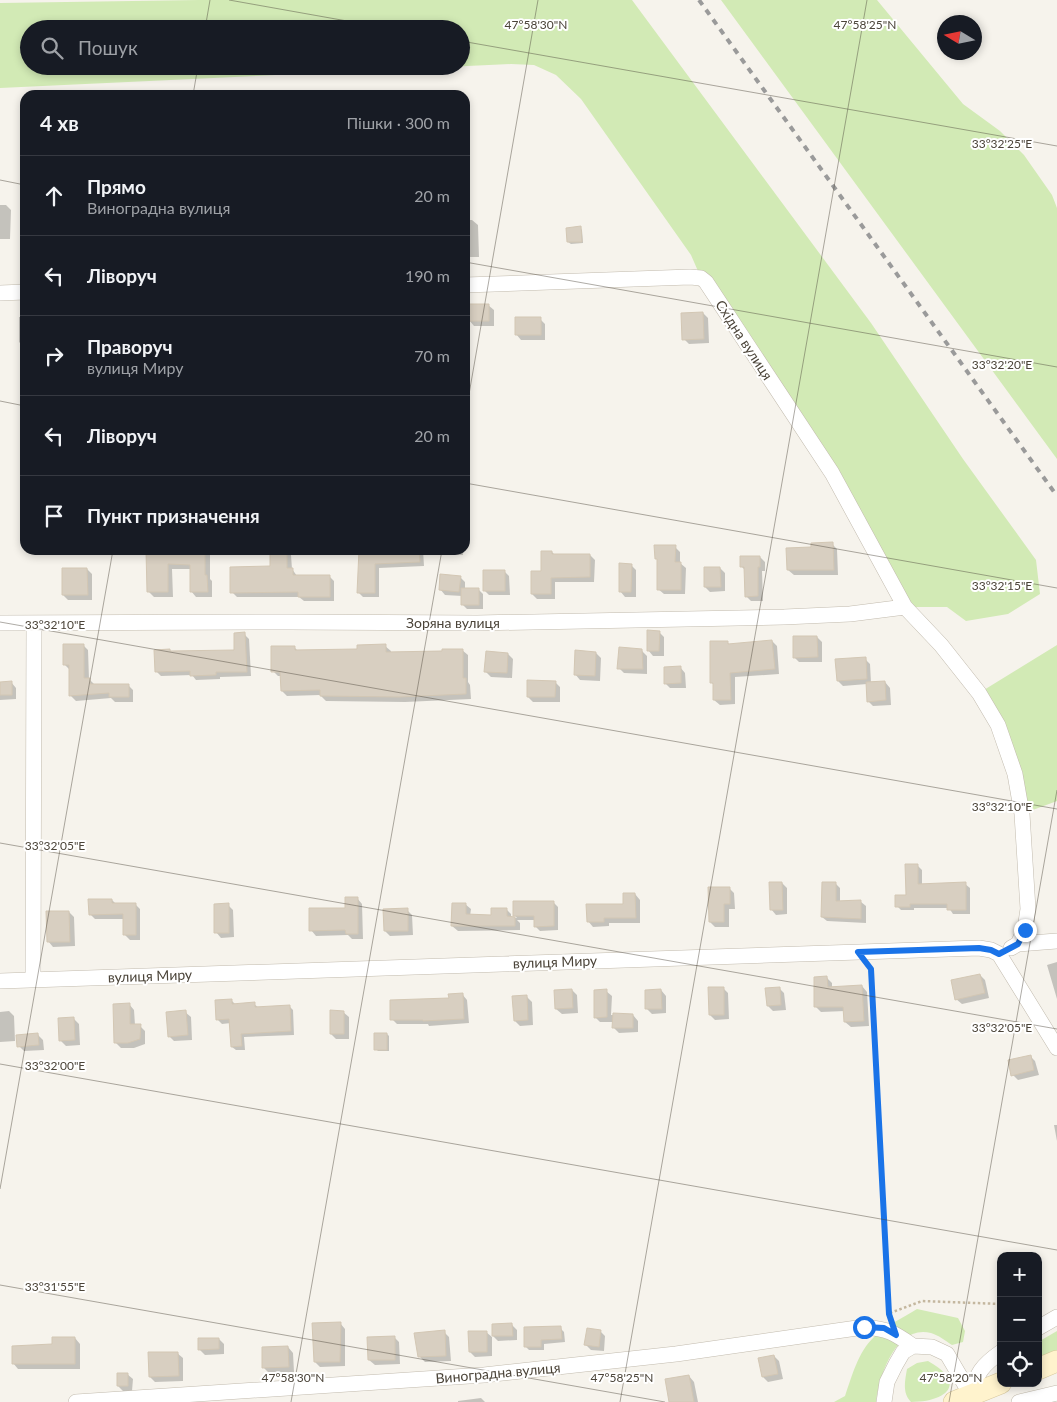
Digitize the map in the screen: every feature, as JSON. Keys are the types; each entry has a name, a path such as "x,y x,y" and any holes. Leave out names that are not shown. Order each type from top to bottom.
{"main road":[{"path":"1042,1367 1057,1361"},
{"path":"963,1398 997,1385"}],"street":[{"name":"Східна вулиця","path":"470,285 701,278 706,282 832,473 905,607"},
{"path":"0,293 20,292"},
{"name":"Зоряна вулиця","path":"0,623 486,623 784,617 850,614 905,607"},
{"path":"905,607 941,645 979,693 998,725 1015,774 1022,814 1028,909 1025,930 1018,944"},
{"path":"33,980 34,623"},
{"path":"1057,941 1018,944 999,954 1057,1048"},
{"name":"вулиця Миру","path":"0,981 979,948 991,950 999,954"},
{"path":"1042,1326 1057,1317"},
{"name":"Виноградна вулиця","path":"76,1402 484,1375 676,1354 864,1327 884,1328 912,1346"},
{"path":"884,1402 888,1382 896,1364 903,1352 912,1346 932,1347 947,1354 963,1398"},
{"path":"963,1398 976,1375 997,1355"},
{"path":"1019,1402 1057,1392"}],"path":[{"path":"858,952 871,969 889,1314 896,1335"},
{"path":"889,1314 922,1301 997,1304"}],"green space":[{"path":"199,0 632,0 871,323 963,459 1036,560 1040,594 1008,614 966,621 947,607 905,607 832,473 701,278 691,255 581,99 556,75 534,65 470,66 470,20 20,20 20,75 277,75 0,88 0,3"},
{"path":"721,0 877,0 963,104 1000,131 1024,155 1052,195 1057,208 1057,459"},
{"path":"1057,645 1057,801 1022,814 979,693"},
{"path":"917,1309 958,1318 965,1331 963,1342 952,1345 931,1333 919,1332 908,1336 899,1344 885,1366 876,1402 834,1402 845,1396 856,1365 868,1343 884,1329"},
{"path":"1057,1331 1057,1355 1042,1361 1042,1340"},
{"path":"928,1361 940,1369 947,1377 950,1384 948,1390 943,1395 934,1399 911,1402 905,1391 907,1369 917,1363"}],"building":[{"path":"581,226 582,242 567,242 566,228"},
{"path":"470,304 489,304 489,321 470,321"},
{"path":"703,312 704,339 682,340 681,313"},
{"path":"515,317 541,317 541,335 515,335"},
{"path":"833,542 834,570 787,570 786,548 811,547 811,543"},
{"path":"654,545 676,545 675,562 681,562 681,590 657,590 657,559 655,559"},
{"path":"541,551 552,551 552,554 590,554 590,577 551,578 551,594 531,594 531,571 541,571"},
{"path":"146,555 205,555 205,575 207,575 208,592 190,592 190,565 168,564 168,592 147,592"},
{"path":"270,555 287,555 287,568 293,568 293,575 330,575 330,597 298,597 298,592 230,593 230,567 270,566"},
{"path":"359,555 419,555 420,562 375,564 375,593 357,593"},
{"path":"740,556 760,556 758,596 745,597 744,567 740,567"},
{"path":"619,563 632,564 631,592 619,592"},
{"path":"704,567 720,567 721,587 704,587"},
{"path":"62,568 87,568 88,595 62,595"},
{"path":"483,570 505,570 505,591 483,591"},
{"path":"440,574 461,576 459,592 439,590"},
{"path":"461,588 479,588 479,605 461,605"},
{"path":"647,630 660,631 659,651 647,651"},
{"path":"245,632 247,672 216,672 216,675 190,676 190,671 155,672 154,650 234,650 234,633"},
{"path":"793,636 817,636 818,657 793,658"},
{"path":"772,640 775,669 730,673 731,700 713,700 713,683 710,683 710,641 728,641 728,644"},
{"path":"63,644 84,644 84,678 90,678 90,684 129,684 129,697 109,697 109,693 69,696 69,665 63,665"},
{"path":"386,644 386,652 463,649 463,678 466,678 466,694 399,697 320,696 320,690 281,691 280,672 271,672 271,646 295,646 295,650 357,649 357,645"},
{"path":"619,647 642,649 643,669 617,669"},
{"path":"575,650 596,652 595,676 574,675"},
{"path":"486,651 508,653 507,673 484,672"},
{"path":"866,657 867,679 837,681 835,659"},
{"path":"681,666 681,683 664,684 664,667"},
{"path":"527,680 556,681 555,697 527,697"},
{"path":"12,681 12,695 0,695 0,682"},
{"path":"885,681 886,700 867,702 866,682"},
{"path":"905,864 918,864 918,884 966,882 966,910 947,910 947,904 910,904 910,907 895,907 895,895 906,895"},
{"path":"769,882 782,882 783,910 770,910"},
{"path":"822,882 836,882 836,901 861,900 861,919 821,917"},
{"path":"708,887 730,887 730,904 724,904 724,922 709,922"},
{"path":"623,893 635,893 636,918 604,918 604,922 587,922 586,904 623,904"},
{"path":"345,897 358,897 358,934 346,934 345,930 309,931 309,908 345,908"},
{"path":"88,899 112,899 112,903 136,903 136,935 123,935 123,914 89,915"},
{"path":"513,901 554,901 554,926 534,927 534,916 513,916"},
{"path":"229,903 229,933 214,933 214,904"},
{"path":"452,903 466,903 466,914 491,915 491,908 507,908 507,916 515,917 515,926 451,926"},
{"path":"408,908 408,931 384,931 383,909"},
{"path":"46,911 69,911 70,942 47,942"},
{"path":"980,974 985,993 955,1000 951,980"},
{"path":"827,976 828,987 862,985 864,1021 844,1022 843,1007 814,1007 814,977"},
{"path":"708,987 724,987 724,1015 709,1015"},
{"path":"780,987 781,1005 767,1006 765,988"},
{"path":"572,989 573,1008 555,1009 554,990"},
{"path":"607,989 607,1017 594,1018 594,990"},
{"path":"661,989 662,1009 645,1009 645,990"},
{"path":"463,993 464,1019 390,1020 390,1000 449,998 448,994"},
{"path":"527,995 528,1020 514,1021 512,996"},
{"path":"232,999 232,1004 255,1002 255,1007 290,1005 291,1031 241,1034 242,1046 231,1047 229,1019 216,1020 215,1000"},
{"path":"130,1003 130,1024 141,1024 140,1039 128,1043 114,1043 113,1004"},
{"path":"186,1010 188,1035 168,1037 166,1012"},
{"path":"330,1010 344,1011 344,1034 330,1034"},
{"path":"613,1013 633,1014 633,1028 612,1028"},
{"path":"74,1017 75,1040 59,1041 58,1018"},
{"path":"38,1033 39,1045 17,1047 16,1035"},
{"path":"374,1033 387,1033 387,1050 374,1050"},
{"path":"1031,1055 1034,1070 1011,1076 1008,1060"},
{"path":"341,1322 340,1362 314,1362 312,1323"},
{"path":"512,1323 513,1336 492,1336 492,1324"},
{"path":"561,1326 562,1339 541,1340 541,1347 524,1347 524,1327"},
{"path":"587,1328 601,1330 599,1347 584,1345"},
{"path":"445,1330 446,1356 418,1357 414,1333"},
{"path":"468,1331 487,1331 487,1352 469,1352"},
{"path":"395,1336 395,1360 368,1360 367,1337"},
{"path":"52,1337 75,1337 75,1364 12,1364 12,1346 52,1344"},
{"path":"198,1338 219,1338 219,1349 198,1350"},
{"path":"288,1346 289,1367 262,1368 262,1347"},
{"path":"148,1352 178,1352 179,1376 149,1377"},
{"path":"774,1355 778,1374 762,1377 758,1358"},
{"path":"117,1373 128,1373 128,1386 117,1386"},
{"path":"689,1375 694,1402 669,1402 665,1379"}],"railway":[{"path":"699,0 1057,496"}],"route":[{"path":"864,1327 884,1328 896,1335 889,1314 871,969 858,952 979,948 991,950 999,954 1018,944 1025,930"}]}
